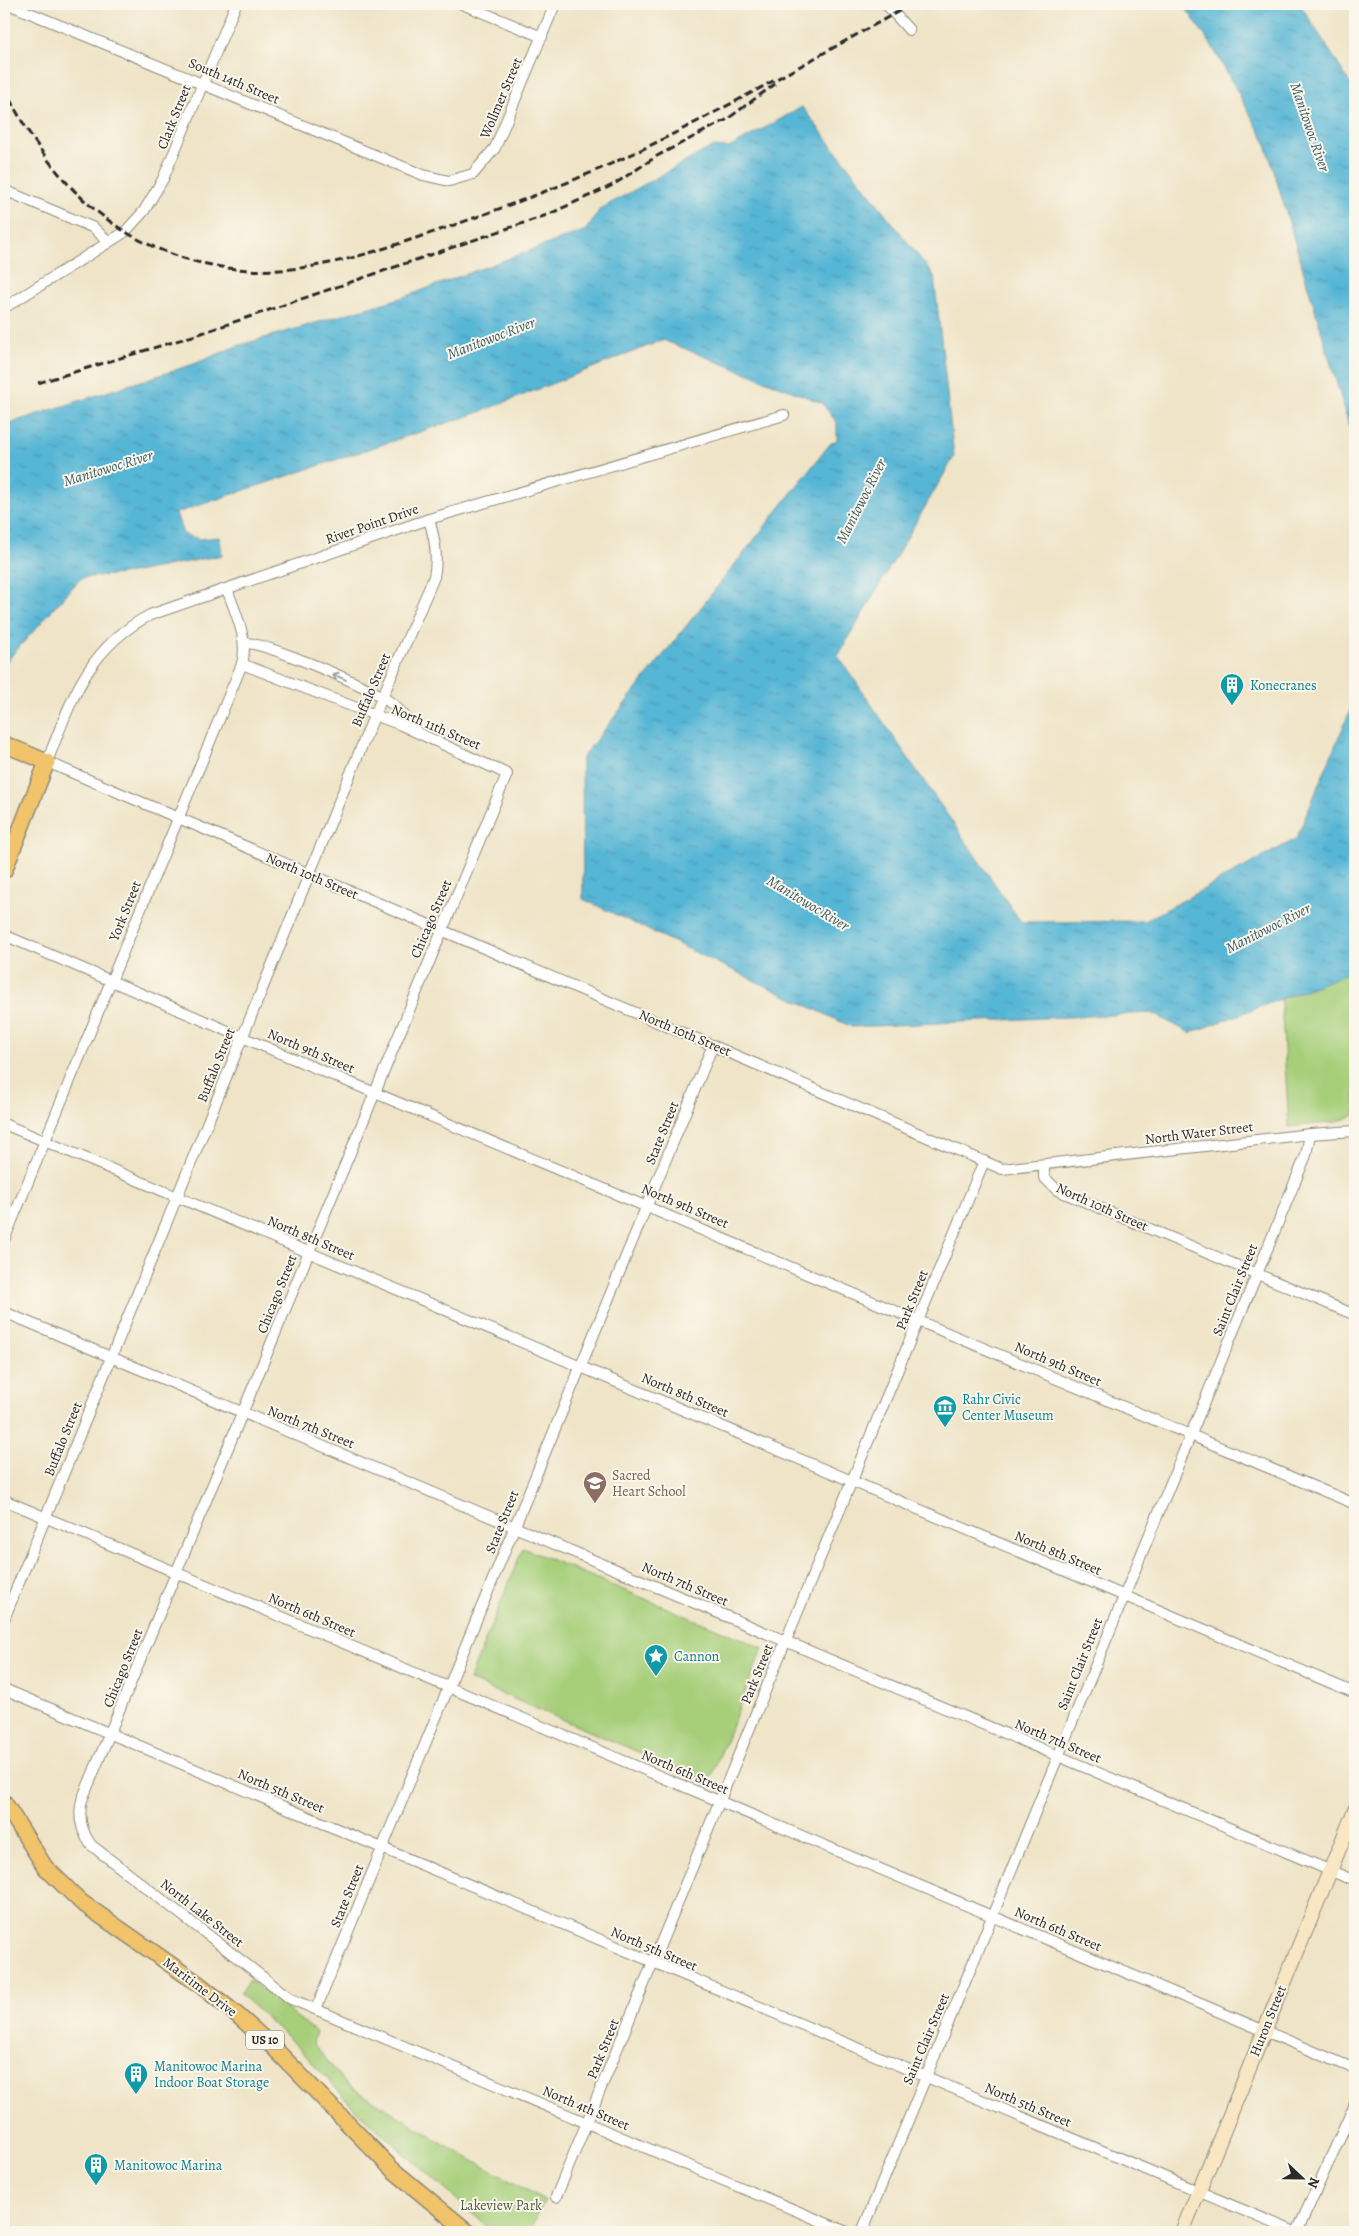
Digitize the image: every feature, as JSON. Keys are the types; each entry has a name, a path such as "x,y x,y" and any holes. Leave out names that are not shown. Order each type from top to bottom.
{"main road":[{"name":"North 10th Street","path":"4,744 47,762"},
{"path":"4,871 47,762"},
{"name":"Maritime Drive","path":"4,1802 45,1867 75,1896 200,1985 235,2013 273,2047 393,2170 468,2232"}],"street":[{"name":"South 14th Street","path":"8,4 203,83 424,176 449,181"},
{"name":"Clark Street","path":"4,308 125,232 144,211 163,179 236,4"},
{"path":"462,4 542,37"},
{"name":"Wollmer Street","path":"449,181 473,174 495,148 556,4"},
{"path":"886,4 909,30"},
{"path":"4,190 94,228 108,242"},
{"name":"River Point Drive","path":"47,762 76,691 89,667 104,650 132,625 150,616 429,519 784,415"},
{"name":"Buffalo Street","path":"4,1619 309,875 434,578 437,557 436,540 429,519"},
{"name":"York Street","path":"4,1240 242,664 245,653 244,643 227,589"},
{"name":"North 11th Street","path":"244,643 267,647 354,683 383,698 402,714 416,732"},
{"name":"North 11th Street","path":"242,664 416,732 507,774"},
{"name":"North 10th Street","path":"47,762 1002,1169 1044,1165 1044,1177 1058,1190 1355,1314"},
{"name":"Chicago Street","path":"81,1826 80,1808 82,1800 507,774"},
{"name":"North 9th Street","path":"4,935 1355,1504"},
{"name":"State Street","path":"316,2009 713,1045"},
{"name":"North 8th Street","path":"4,1124 1355,1693"},
{"name":"North Water Street","path":"1044,1165 1354,1130"},
{"name":"Saint Clair Street","path":"862,2232 1306,1155 1310,1134"},
{"name":"Park Street","path":"556,2198 984,1161"},
{"name":"North 7th Street","path":"4,1312 1355,1881"},
{"name":"North 6th Street","path":"4,1500 1355,2069"},
{"name":"North 5th Street","path":"4,1689 1296,2232"},
{"name":"Huron Street","path":"1182,2232 1355,1810"},
{"name":"North Lake Street","path":"81,1826 87,1840 99,1851 291,1999 316,2009"},
{"name":"North 4th Street","path":"316,2009 847,2232"},
{"path":"1296,2232 1355,2104"}],"green space":[{"path":"1355,970 1355,1115 1337,1122 1289,1127 1281,999"},
{"path":"523,1548 763,1648 709,1782 469,1680"},
{"name":"Lakeview Park","path":"249,1980 316,2032 313,2043 346,2084 452,2149 545,2200 529,2232 493,2232 356,2110 296,2045 240,1994"}],"water":[{"name":"Manitowoc River","path":"1183,4 1300,4 1355,91 1355,445 1265,141 1212,46"},
{"name":"Manitowoc River","path":"802,107 934,276 954,457 838,656 1021,922 1145,921 1296,839 1355,699 1355,971 1190,1033 1152,1013 852,1027 583,899 582,758 830,444 837,440 837,423 822,403 663,340 480,412 176,513 183,534 199,539 220,537 222,555 131,573 81,578 4,664 4,425 194,364 237,346 404,297 586,230 600,209 712,147 729,148"}],"railway":[{"path":"4,88 41,151 63,179 88,204 115,225 145,243 179,257 216,266 246,270 302,268 357,256 467,221 598,170 715,112 912,4"},
{"path":"38,383 196,335 547,215 613,185 657,156 726,120 775,84"}],"place":[{"name":"Konecranes","path":"1232,706"},
{"name":"Rahr Civic Center Museum","path":"945,1428"},
{"name":"Sacred Heart School","path":"595,1504"},
{"name":"Cannon","path":"656,1677"},
{"name":"Manitowoc Marina Indoor Boat Storage","path":"136,2095"},
{"name":"Manitowoc Marina","path":"96,2186"}]}
